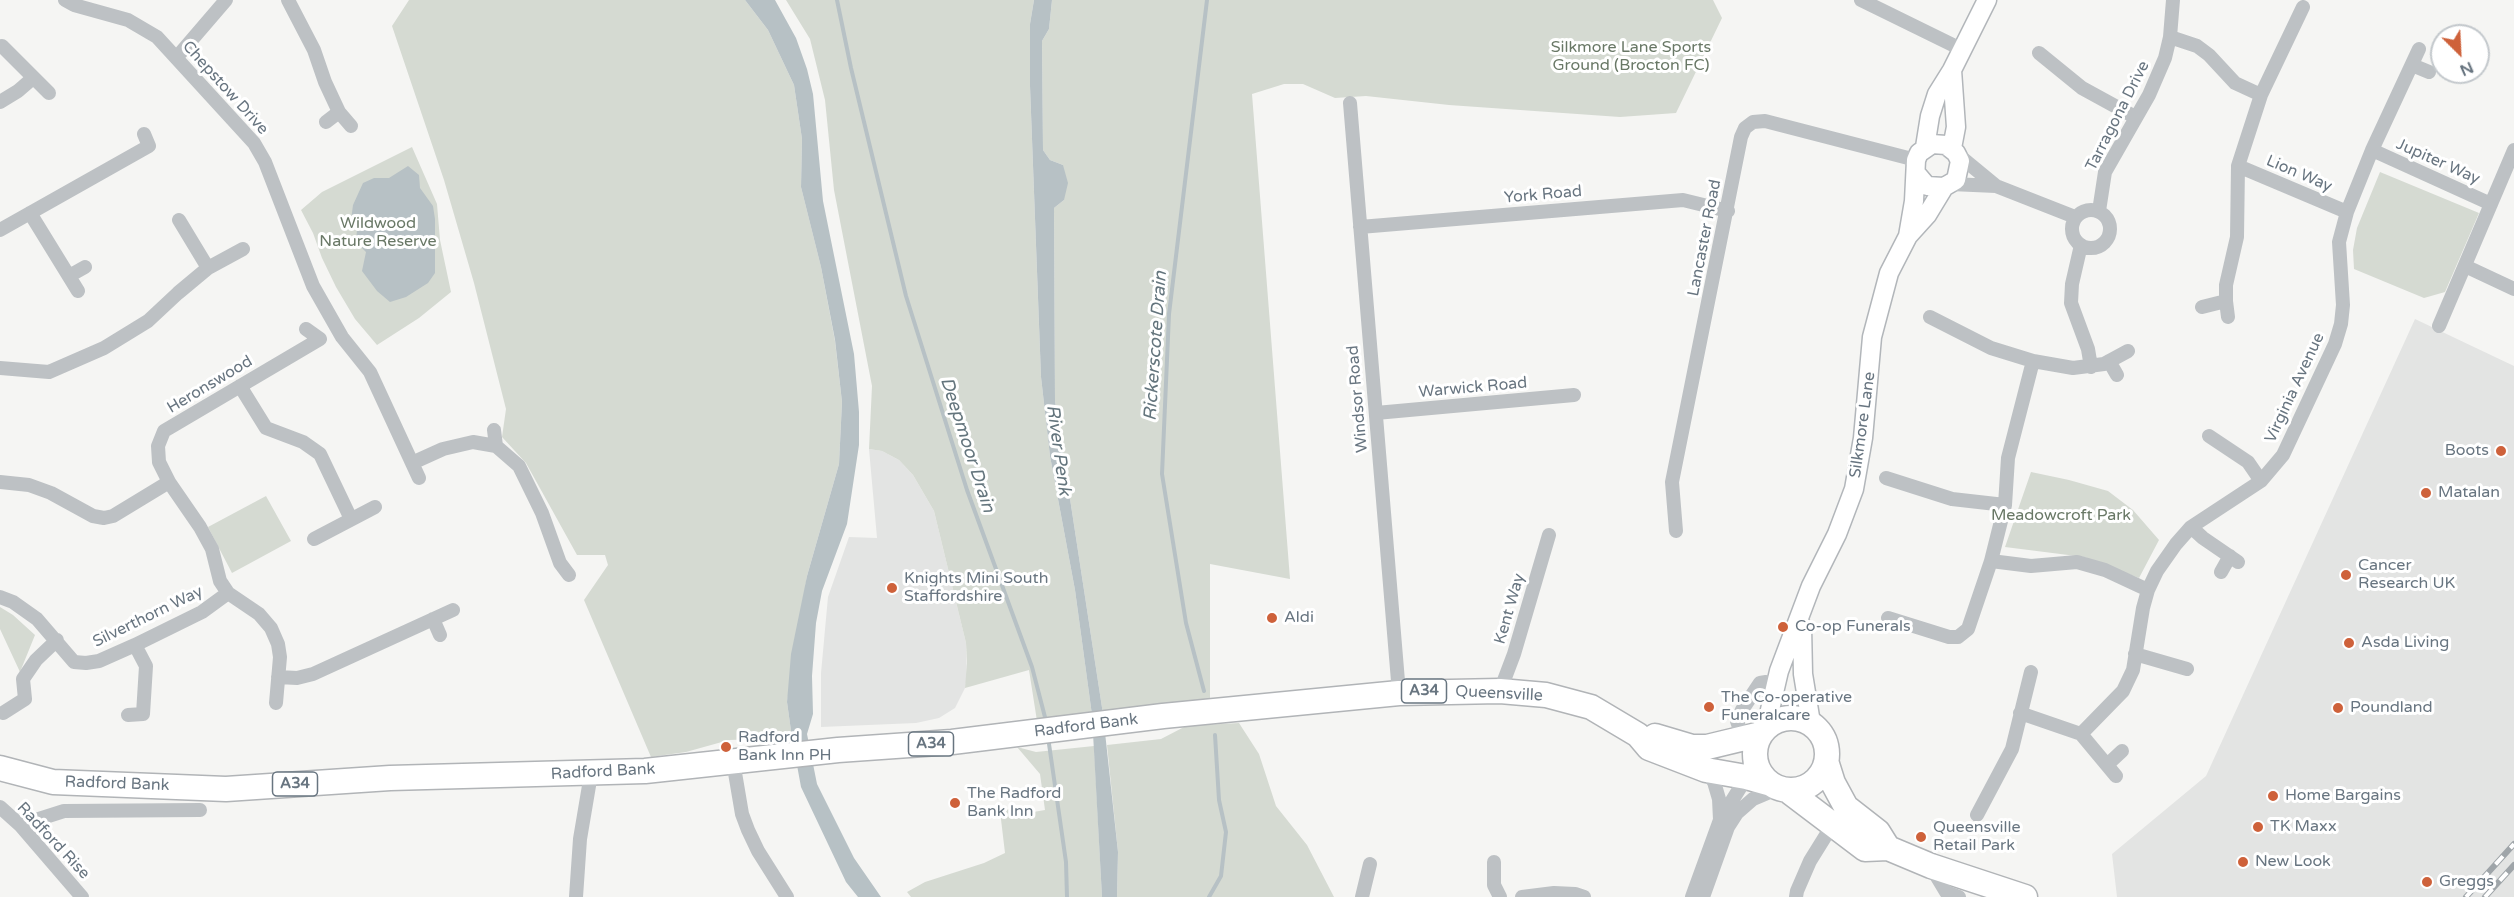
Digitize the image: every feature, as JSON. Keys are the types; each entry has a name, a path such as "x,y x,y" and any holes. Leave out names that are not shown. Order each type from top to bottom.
{"highway":[{"name":"Queensville","path":"1203,713 1399,693 1500,691 1546,695 1591,707 1638,735 1649,748 1706,770"},
{"name":"Radford Bank","path":"1,770 53,782 226,789 390,778 591,774 645,771 838,750 921,745 1203,713"},
{"path":"1788,717 1811,723 1822,734 1826,742 1827,764 1820,776 1804,788 1779,787 1760,772 1758,737 1773,722 1788,717"},
{"name":"A34","path":"1638,735 1658,737 1692,747 1707,747 1758,737"},
{"name":"A34","path":"1827,764 1833,783 1846,807 1878,832 1888,848"},
{"name":"A34","path":"1706,770 1746,777 1779,787 1865,849 1888,848 1931,867 2025,897"}],"street":[{"name":"Chepstow Drive","path":"65,0 74,5 128,20 157,37 255,143 265,162 313,286 342,337 370,372 419,478"},
{"path":"177,57 226,0"},
{"path":"288,0 314,50 339,112 351,126"},
{"path":"1861,0 1963,50"},
{"name":"Silkmore Lane","path":"1908,236 1919,160 1937,94 1963,50 1987,0"},
{"name":"Tarragona Drive","path":"2099,211 2105,172 2149,95 2165,58 2170,37 2173,0"},
{"path":"2228,317 2226,285 2237,237 2238,166 2261,95 2303,7"},
{"path":"2170,37 2197,46 2209,55 2235,83 2261,95"},
{"path":"2,46 49,93"},
{"name":"Virginia Avenue","path":"2081,734 2123,691 2133,670 2143,608 2157,571 2191,527 2261,480 2283,455 2335,344 2341,324 2343,305 2339,242 2347,212 2372,150 2419,49"},
{"path":"2039,53 2082,88 2135,117"},
{"path":"2412,65 2429,72"},
{"name":"Silkmore Lane","path":"1758,737 1811,586 1837,534 1854,489 1863,438 1872,337 1889,273 1908,236 1959,173 1960,161 1954,151 1956,127 1952,70"},
{"path":"0,102 33,78"},
{"name":"Windsor Road","path":"1350,103 1399,693"},
{"path":"326,122 339,112"},
{"name":"Lancaster Road","path":"1676,531 1672,482 1741,137 1745,128 1753,122 1765,121 1919,160"},
{"path":"0,230 149,147 144,134"},
{"path":"1996,186 1927,186 1919,160 1939,143 1954,151 1996,186 2075,217"},
{"name":"Jupiter Way","path":"2372,150 2491,204"},
{"path":"2439,326 2514,150"},
{"name":"Lion Way","path":"2238,166 2347,212"},
{"name":"York Road","path":"1360,227 1683,200 1728,211"},
{"path":"2084,210 2099,211 2110,223 2108,237 2104,243 2094,248 2081,245 2073,235 2072,226 2075,217 2084,210"},
{"path":"30,213 78,291"},
{"path":"179,220 208,268"},
{"path":"2081,245 2072,284 2072,303 2088,350 2091,367"},
{"path":"0,368 49,372 104,348 148,321 208,268 243,249"},
{"path":"2465,266 2514,290"},
{"path":"69,276 85,267"},
{"path":"2202,307 2226,301"},
{"path":"1930,317 1991,348 2033,361 2073,368 2091,367 2128,351"},
{"name":"Heronswood","path":"228,593 220,581 212,549 169,482 159,462 158,446 164,431 320,339 306,329"},
{"path":"1888,618 1930,633 1958,637 1968,629 1991,561 2005,505 2007,458 2033,361"},
{"path":"2109,361 2117,375"},
{"path":"240,386 266,428 303,442 320,454 351,519"},
{"name":"Warwick Road","path":"1376,413 1574,395"},
{"path":"494,430 496,446"},
{"path":"2210,436 2248,462 2261,480"},
{"path":"412,463 443,449 473,442 496,446 519,466 542,513 558,564 569,575"},
{"path":"1886,478 1952,499 2005,505"},
{"path":"0,482 29,485 93,516 104,518 113,516 169,482"},
{"path":"314,539 375,507"},
{"path":"2191,527 2234,559 2220,572"},
{"name":"Kent Way","path":"1500,691 1514,654 1549,535"},
{"path":"1991,561 2031,566 2077,562 2105,570 2148,590"},
{"path":"228,593 259,614 271,628 279,650 276,703"},
{"name":"Silverthorn Way","path":"0,597 13,602 36,619 57,640 74,662 86,663 99,661 202,612 228,593"},
{"path":"278,677 297,678 313,674 453,610"},
{"name":"Silkmore Lane","path":"1803,610 1801,654 1811,723"},
{"path":"433,619 440,635"},
{"path":"3,713 25,699 23,679 36,660 57,640"},
{"path":"128,715 143,714 146,666 135,645"},
{"path":"2135,654 2187,669"},
{"path":"1692,897 1720,820 1746,777 1758,737 1740,730 1737,721 1760,683 1766,682 1774,690"},
{"path":"1977,815 2012,749 2020,712 2033,682"},
{"path":"2020,712 2081,734 2116,776"},
{"path":"2107,765 2122,752"},
{"path":"733,761 742,814 748,830 758,851 787,897"},
{"path":"1706,770 1714,782 1719,799 1720,820"},
{"path":"576,897 580,839 591,774"},
{"path":"1703,897 1728,826 1737,813 1753,799 1779,787"},
{"name":"Radford Rise","path":"0,807 20,825 82,897"},
{"name":"Radford Bank","path":"20,825 64,811 200,810"},
{"path":"1796,897 1810,861 1833,824"},
{"path":"1494,862 1494,885 1500,897"},
{"path":"1362,897 1370,864"},
{"path":"1931,867 1946,892 1959,897"},
{"path":"1522,897 1554,893 1584,897"}],"shaded area":[{"path":"2415,319 2514,366 2514,897 2117,897 2112,854 2206,776"},
{"name":"Knights Mini South Staffordshire","path":"869,449 882,451 899,460 913,475 934,511 966,643 967,677 965,688 955,708 939,718 916,723 821,727 821,673 828,597 849,537 877,538"}],"green space":[{"path":"409,0 745,0 768,30 794,85 802,139 801,187 821,267 835,341 842,402 839,464 807,576 787,702 792,738 729,740 686,752 651,757 584,600 608,565 605,555 577,555 526,463 502,437 506,409 474,283 444,180 392,26"},
{"path":"786,0 1034,0 1030,24 1030,86 1041,377 1050,456 1075,590 1092,715 1037,721 1029,670 965,688 966,643 934,511 913,475 899,460 882,451 869,449 872,386 834,190 825,100 810,39"},
{"name":"Silkmore Lane Sports Ground (Brocton FC)","path":"1052,0 1713,0 1722,18 1676,113 1620,117 1449,105 1366,96 1335,98 1303,84 1284,84 1252,94 1290,579 1210,564 1210,702 1103,714 1055,401 1054,208 1064,200 1063,165 1050,160 1043,150 1042,41 1049,29"},
{"name":"Wildwood Nature Reserve","path":"412,147 437,204 440,240 451,292 419,318 377,345 355,319 336,287 301,210 322,192"},
{"path":"2380,172 2479,213 2445,292 2424,298 2354,269 2353,250 2357,228"},
{"name":"Meadowcroft Park","path":"2031,472 2108,491 2133,510 2159,540 2139,578 2084,557 2005,547"},
{"path":"266,496 291,541 232,573 208,527"},
{"path":"0,607 13,615 35,635 20,672 0,629"},
{"path":"1239,723 1259,754 1276,806 1307,845 1334,897 1117,897 1118,852 1107,745 1161,739 1186,726"},
{"path":"1094,746 1102,897 911,897 907,892 925,882 984,863 1005,853 1000,811 1015,808 1016,815 1045,810 1040,774 1017,747 1036,752"}],"water":[{"path":"745,0 775,0 796,38 807,69 813,94 823,201 854,354 859,412 859,445 847,524 822,591 816,623 812,676 813,714 807,734 817,784 854,858 881,897 858,897 846,882 801,787 792,738 787,702 791,654 807,576 839,464 842,402 835,340 821,267 801,187 802,139 794,85 768,30"},
{"name":"River Penk","path":"1034,0 1052,0 1049,29 1042,41 1043,150 1050,160 1063,165 1068,183 1064,200 1054,208 1055,401 1103,714 1118,852 1117,897 1102,897 1092,715 1075,590 1050,456 1041,377 1030,86 1030,24"},
{"path":"408,166 419,175 420,188 433,206 435,273 428,283 406,297 390,302 377,291 362,271 366,252 356,242 357,229 351,220 353,205 363,183 374,178 389,178"}],"waterway":[{"name":"Deepmoor Drain","path":"837,0 851,68 906,296 967,490 1032,667 1046,721"},
{"name":"Rickerscote Drain","path":"1204,691 1186,623 1162,474 1169,314 1207,0"},
{"name":"Rickerscote Drain","path":"1209,897 1221,876 1226,832 1219,800 1215,735"},
{"name":"Deepmoor Drain","path":"1048,737 1066,862 1067,897"}],"railway":[{"path":"2466,897 2514,844"},
{"path":"2485,897 2514,865"}],"place":[{"name":"Boots","path":"2501,451"},
{"name":"Matalan","path":"2426,493"},
{"name":"Cancer Research UK","path":"2346,575"},
{"name":"Knights Mini South Staffordshire","path":"892,588"},
{"name":"Aldi","path":"1272,618"},
{"name":"Co-op Funerals","path":"1783,627"},
{"name":"Asda Living","path":"2349,643"},
{"name":"The Co-operative Funeralcare","path":"1709,707"},
{"name":"Poundland","path":"2338,708"},
{"name":"Radford Bank Inn PH","path":"726,747"},
{"name":"Home Bargains","path":"2273,796"},
{"name":"The Radford Bank Inn","path":"955,803"},
{"name":"TK Maxx","path":"2258,827"},
{"name":"Queensville Retail Park","path":"1921,837"},
{"name":"New Look","path":"2243,862"},
{"name":"Greggs","path":"2427,882"}]}
